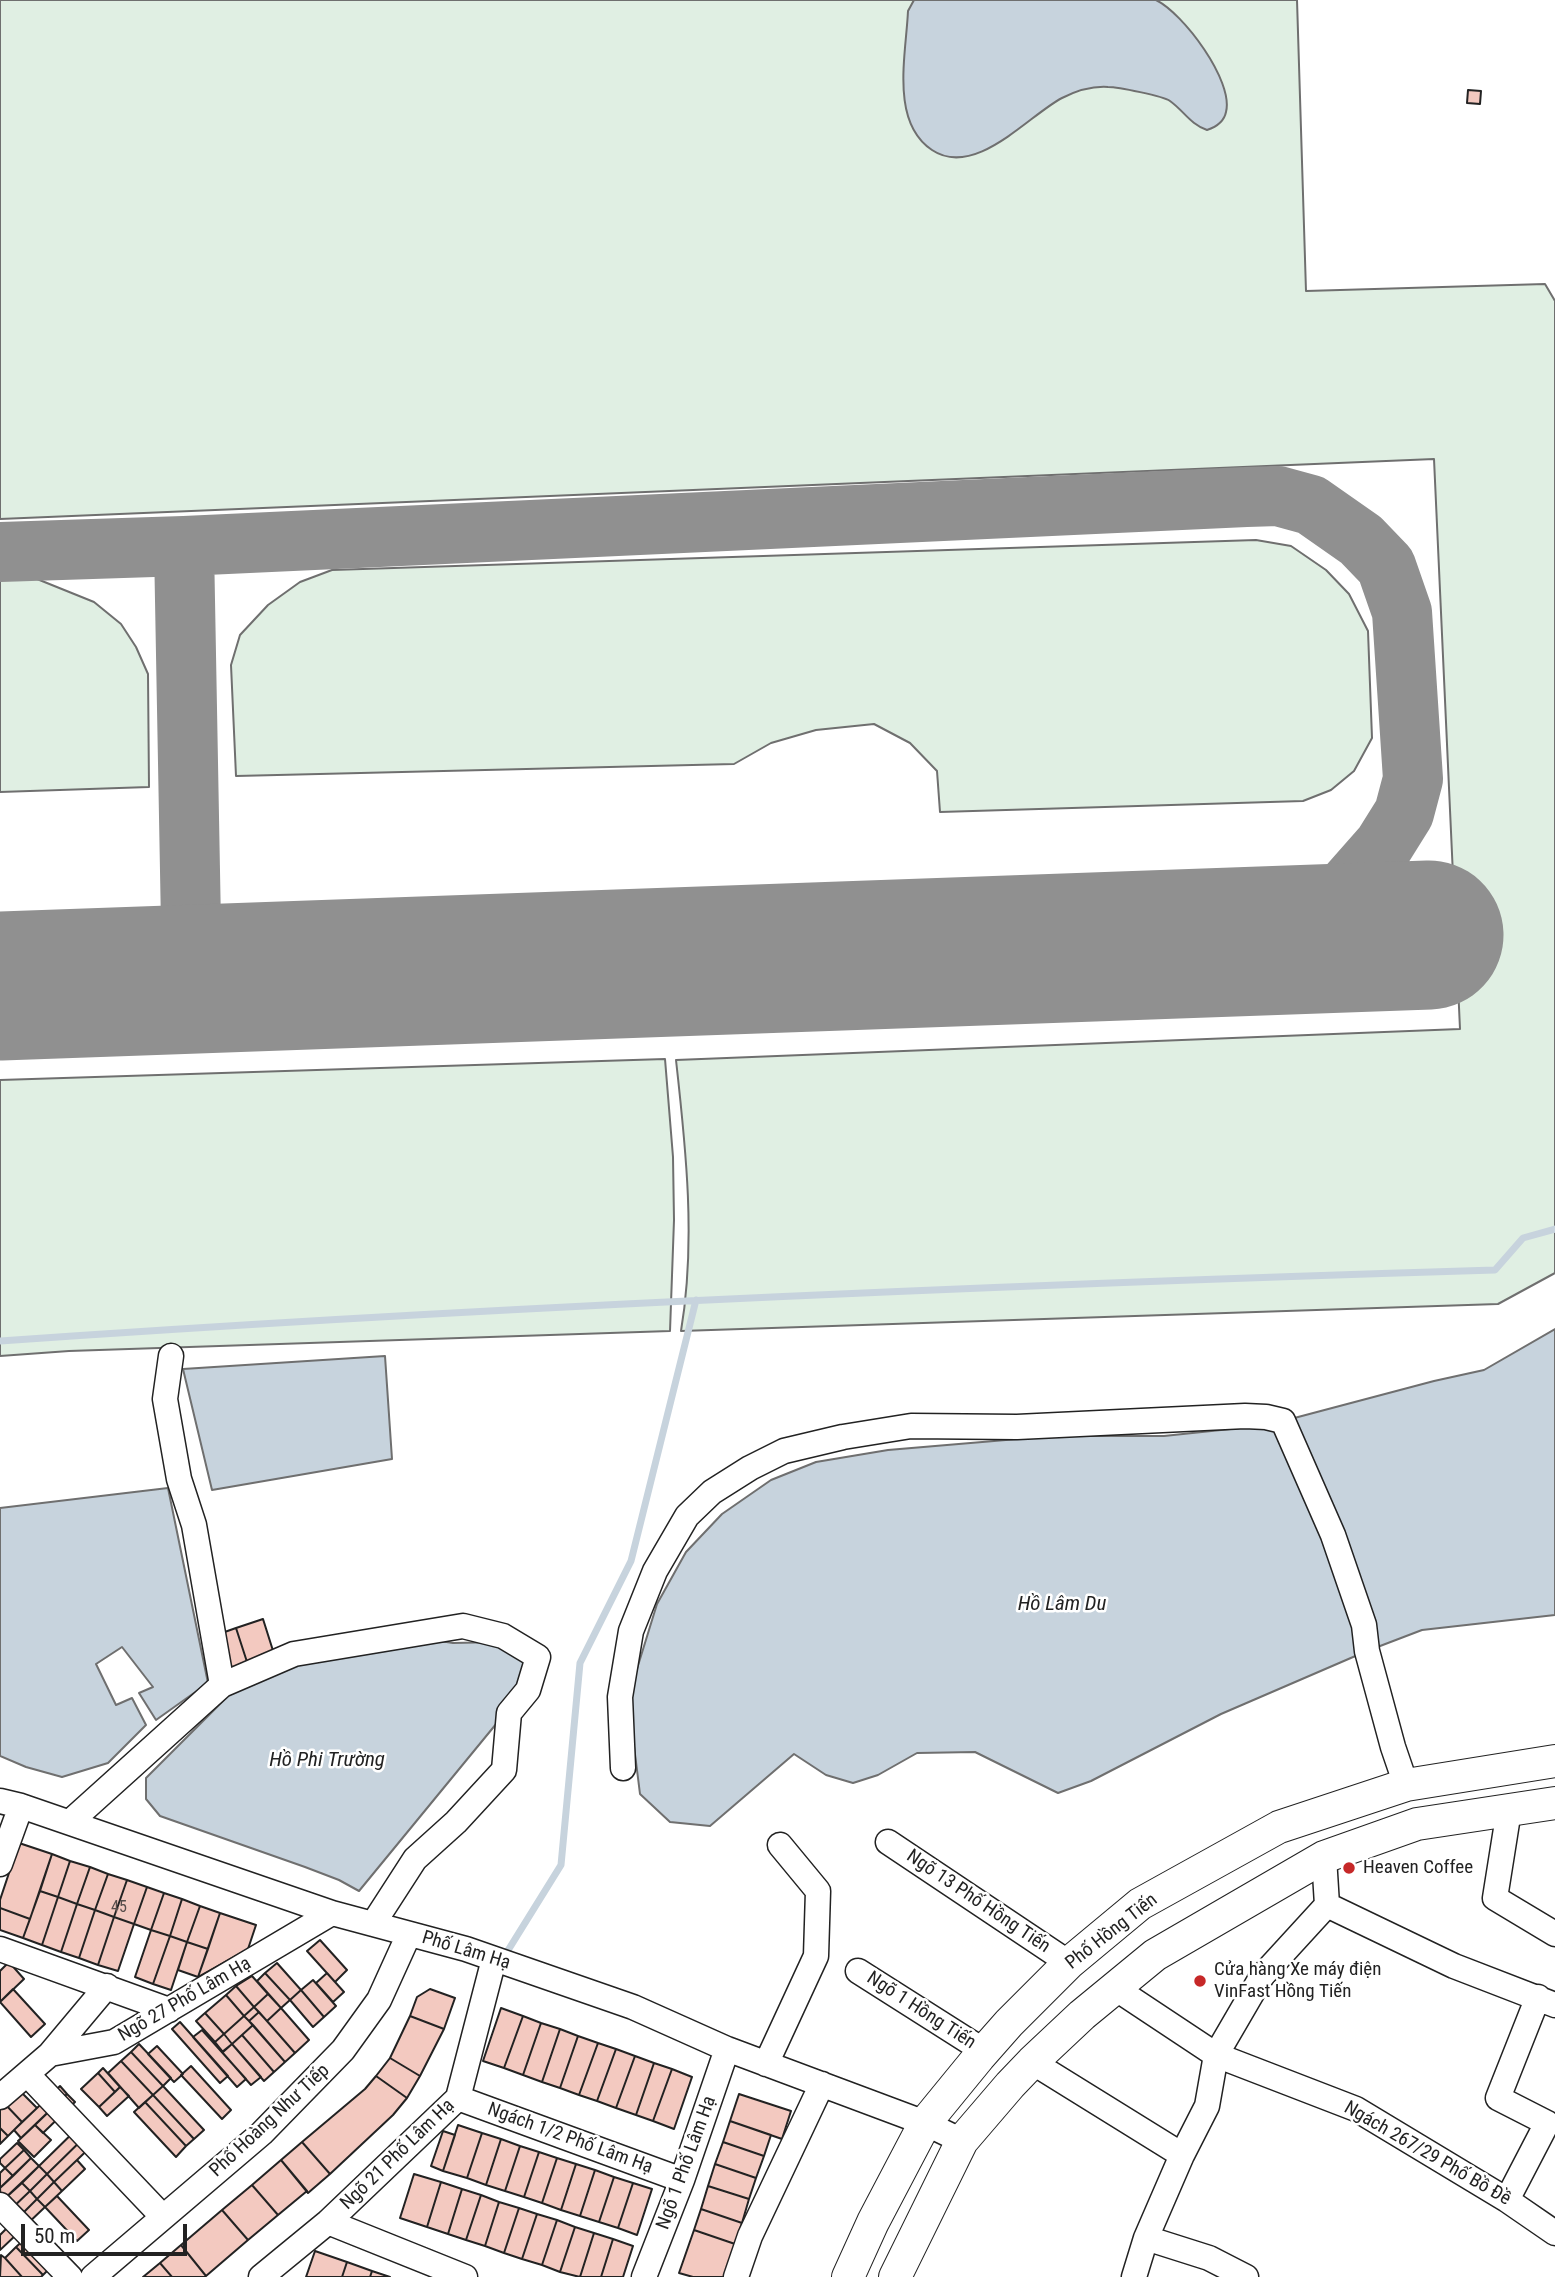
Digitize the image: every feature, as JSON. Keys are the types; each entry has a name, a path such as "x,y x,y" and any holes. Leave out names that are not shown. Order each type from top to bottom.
{"main road":[{"name":"Phố Hồng Tiến","path":"848,2277 873,2221 925,2123 984,2050 1069,1963 1140,1904 1279,1827 1406,1785 1555,1761"},
{"path":"895,2277 962,2141 1032,2062 1082,2015 1154,1955 1324,1857 1417,1824 1555,1803"}],"street":[{"path":"171,1356 165,1399 178,1479 194,1525 222,1685"},
{"path":"623,1768 620,1697 631,1631 655,1571 687,1516 712,1492 750,1468 785,1451 843,1437 911,1426 1017,1427 1245,1416 1283,1421 1333,1535 1364,1625 1367,1651 1406,1785"},
{"path":"70,1822 222,1685 294,1654 463,1626 503,1636 538,1657 528,1690 509,1713 504,1770 456,1822 415,1859 373,1924"},
{"path":"0,1864 10,1803"},
{"name":"Phố Lâm Hạ","path":"10,1803 332,1913 466,1949 633,2007 727,2049 925,2123 962,2141"},
{"path":"1509,1810 1495,1898 1555,1934"},
{"name":"Ngõ 13 Phố Hồng Tiến","path":"888,1842 1069,1963"},
{"path":"766,2064 816,1956 818,1891 780,1845"},
{"path":"1135,2277 1146,2238 1182,2155 1207,2106 1216,2055 1262,1976 1327,1905 1324,1857"},
{"path":"1327,1905 1454,1966 1547,2001 1498,2098 1547,2123 1507,2200"},
{"name":"Ngõ 27 Phố Lâm Hạ","path":"50,2054 114,2042 332,1913"},
{"name":"Phố Hoàng Như Tiếp","path":"93,2277 262,2133 343,2050 379,2000 409,1934"},
{"path":"0,1950 169,2010"},
{"name":"Ngõ 21 Phố Lâm Hạ","path":"261,2277 328,2222 458,2098 494,1959"},
{"name":"Ngõ 1 Hồng Tiến","path":"859,1970 984,2050"},
{"path":"0,2097 50,2054 107,1986"},
{"name":"Ngách 267/29 Phố Bồ Đề","path":"1115,1987 1216,2055 1356,2109 1507,2200 1555,2233"},
{"name":"Ngõ 1 Phố Lâm Hạ","path":"644,2277 682,2180 727,2049"},
{"path":"1032,2062 1182,2155"},
{"path":"27,2074 163,2217"},
{"path":"736,2277 750,2236 822,2084"},
{"name":"Ngách 1/2 Phố Lâm Hạ","path":"458,2098 682,2180"},
{"path":"0,2205 70,2277"},
{"path":"328,2222 465,2277"},
{"path":"1146,2238 1209,2258 1246,2277"}],"green space":[{"path":"0,0 1297,0 1306,291 1545,284 1555,301 1555,1273 1498,1304 681,1331 686,1297 689,1230 686,1161 676,1060 1460,1029 1434,459 0,519"},
{"path":"1256,540 1291,546 1326,570 1349,594 1368,631 1372,738 1354,771 1331,790 1303,801 940,812 937,771 910,743 874,724 816,730 771,743 734,764 236,776 231,665 240,635 268,605 300,582 332,570"},
{"path":"0,576 37,579 94,602 121,624 136,647 148,674 149,787 0,792"},
{"path":"665,1059 673,1157 670,1331 69,1351 0,1356 0,1080"}],"water":[{"path":"914,0 1156,0 1179,19 1204,49 1222,83 1226,99 1225,116 1219,124 1207,130 1166,99 1121,88 1096,87 1062,98 983,151 949,157 932,150 919,138 910,123 905,105 903,86 908,11"},
{"name":"Hồ Lâm Du","path":"1555,1329 1555,1615 1422,1630 1221,1714 1091,1781 1058,1793 975,1752 917,1753 878,1775 853,1783 826,1775 794,1754 710,1826 670,1822 640,1794 628,1698 657,1604 686,1552 722,1514 771,1480 816,1462 888,1450 1053,1436 1164,1436 1259,1426 1484,1370"},
{"path":"385,1356 392,1459 212,1490 183,1369"},
{"path":"168,1488 208,1683 156,1720 139,1693 153,1687 122,1647 96,1664 116,1705 132,1698 146,1725 108,1763 62,1777 0,1756 0,1508"},
{"name":"Hồ Phi Trường","path":"427,1639 453,1643 500,1642 529,1658 524,1690 359,1891 305,1867 160,1816 146,1799 146,1778 247,1677 284,1659"}],"building":[{"path":"1468,90 1481,91 1480,104 1467,103"},
{"path":"263,1619 275,1657 248,1665 236,1628"},
{"path":"236,1628 248,1665 232,1671 219,1634"},
{"path":"19,1843 52,1854 30,1919 0,1908 0,1900"},
{"path":"52,1854 70,1861 58,1897 40,1891"},
{"path":"70,1861 90,1867 77,1904 58,1897"},
{"path":"90,1867 108,1874 95,1910 77,1904"},
{"path":"108,1874 127,1880 114,1917 95,1910"},
{"path":"127,1880 147,1887 134,1924 114,1917"},
{"path":"147,1887 164,1893 151,1930 134,1924"},
{"path":"40,1891 58,1897 42,1945 23,1938"},
{"path":"164,1893 182,1899 170,1936 151,1930"},
{"path":"58,1897 77,1904 61,1952 42,1945"},
{"path":"182,1899 200,1906 187,1942 170,1936"},
{"path":"77,1904 95,1910 79,1958 61,1952"},
{"path":"200,1906 220,1913 208,1949 187,1942"},
{"path":"0,1908 30,1919 23,1938 0,1930"},
{"path":"95,1910 114,1917 98,1965 79,1958"},
{"path":"220,1913 256,1925 248,1949 198,1977"},
{"path":"114,1917 134,1924 118,1971 98,1965"},
{"path":"151,1930 170,1936 153,1984 135,1977"},
{"path":"170,1936 187,1942 171,1990 153,1984"},
{"path":"320,1940 347,1970 335,1982 307,1951"},
{"path":"187,1942 208,1949 198,1977 178,1970"},
{"path":"9,1962 24,1979 0,2002 0,1971"},
{"path":"277,1963 301,1990 290,2000 265,1973"},
{"path":"265,1973 290,2000 281,2008 257,1981"},
{"path":"327,1973 344,1992 333,2002 316,1983"},
{"path":"252,1976 268,1994 254,2007 236,1986"},
{"path":"313,1980 336,2006 324,2017 301,1990"},
{"path":"236,1986 254,2007 244,2016 226,1995"},
{"path":"13,1989 45,2024 31,2037 0,2002"},
{"path":"430,1989 455,1998 444,2029 410,2016 417,1997"},
{"path":"301,1990 324,2017 313,2027 290,2000"},
{"path":"268,1994 281,2008 267,2021 254,2007"},
{"path":"226,1995 244,2016 224,2034 205,2013"},
{"path":"254,2007 259,2012 249,2021 244,2016"},
{"path":"281,2008 309,2040 295,2053 267,2021"},
{"path":"501,2008 523,2016 504,2068 483,2061"},
{"path":"259,2012 295,2053 285,2062 249,2021"},
{"path":"205,2013 224,2034 215,2042 196,2021"},
{"path":"244,2016 253,2025 232,2044 224,2034"},
{"path":"410,2016 444,2029 420,2076 390,2058"},
{"path":"523,2016 541,2023 523,2075 504,2068"},
{"path":"180,2022 228,2076 220,2083 172,2029"},
{"path":"541,2023 560,2029 542,2082 523,2075"},
{"path":"253,2025 285,2062 274,2072 242,2035"},
{"path":"560,2029 578,2036 560,2088 542,2082"},
{"path":"202,2030 246,2079 237,2087 193,2037"},
{"path":"224,2034 232,2044 223,2052 215,2042"},
{"path":"242,2035 274,2072 264,2081 232,2044"},
{"path":"578,2036 598,2043 579,2095 560,2088"},
{"path":"598,2043 616,2049 597,2101 579,2095"},
{"path":"139,2044 171,2078 163,2086 131,2052"},
{"path":"232,2044 261,2077 251,2085 222,2052"},
{"path":"157,2046 183,2074 174,2082 148,2054"},
{"path":"616,2049 635,2056 616,2108 597,2101"},
{"path":"131,2052 163,2086 153,2095 121,2061"},
{"path":"635,2056 654,2063 636,2115 616,2108"},
{"path":"390,2058 420,2076 407,2098 376,2076"},
{"path":"121,2061 153,2095 139,2108 108,2073"},
{"path":"654,2063 672,2069 653,2121 636,2115"},
{"path":"191,2066 231,2110 222,2119 181,2075"},
{"path":"103,2068 120,2087 115,2092 98,2073"},
{"path":"672,2069 692,2077 674,2129 653,2121"},
{"path":"98,2073 115,2092 99,2107 81,2089"},
{"path":"376,2076 407,2098 393,2115 330,2174 302,2142 365,2089"},
{"path":"60,2086 67,2094 21,2138 14,2130"},
{"path":"163,2086 204,2130 194,2139 153,2095"},
{"path":"120,2087 129,2096 107,2116 99,2107"},
{"path":"19,2090 37,2108 22,2122 5,2104"},
{"path":"67,2094 75,2102 43,2133 35,2125"},
{"path":"739,2094 791,2111 782,2139 730,2121"},
{"path":"153,2095 194,2139 186,2146 145,2102"},
{"path":"145,2102 186,2146 176,2157 134,2112"},
{"path":"5,2104 22,2122 8,2136 0,2128 0,2109"},
{"path":"85,2121 93,2129 47,2174 39,2166"},
{"path":"730,2121 771,2135 764,2156 723,2142"},
{"path":"35,2125 51,2140 34,2157 18,2141"},
{"path":"458,2125 482,2133 467,2178 443,2171"},
{"path":"0,2128 8,2136 0,2144"},
{"path":"93,2129 101,2137 54,2182 47,2174"},
{"path":"443,2131 455,2135 443,2171 431,2166"},
{"path":"482,2133 501,2139 486,2185 467,2178"},
{"path":"501,2139 520,2146 505,2191 486,2185"},
{"path":"302,2142 330,2174 308,2193 281,2160"},
{"path":"723,2142 764,2156 756,2178 715,2164"},
{"path":"17,2143 24,2150 5,2168 0,2159"},
{"path":"520,2146 539,2152 524,2197 505,2191"},
{"path":"24,2150 31,2158 13,2176 5,2168"},
{"path":"539,2152 557,2158 542,2203 524,2197"},
{"path":"31,2158 39,2166 1,2202 0,2188"},
{"path":"557,2158 576,2164 561,2210 542,2203"},
{"path":"77,2160 85,2169 62,2191 54,2182"},
{"path":"281,2160 307,2191 278,2215 252,2185"},
{"path":"576,2164 595,2170 580,2216 561,2210"},
{"path":"715,2164 756,2178 749,2199 708,2186"},
{"path":"39,2166 47,2174 30,2191 22,2183"},
{"path":"5,2168 13,2176 0,2188 0,2173"},
{"path":"595,2170 614,2177 599,2222 580,2216"},
{"path":"47,2174 54,2182 37,2199 30,2191"},
{"path":"414,2174 441,2182 427,2227 400,2218"},
{"path":"614,2177 633,2183 618,2228 599,2222"},
{"path":"54,2182 62,2191 45,2207 37,2199"},
{"path":"441,2182 462,2189 448,2234 427,2227"},
{"path":"22,2183 30,2191 9,2211 1,2202"},
{"path":"633,2183 652,2189 637,2235 618,2228"},
{"path":"252,2185 278,2215 248,2240 222,2210"},
{"path":"708,2186 749,2199 742,2223 701,2209"},
{"path":"462,2189 481,2195 466,2240 448,2234"},
{"path":"30,2191 37,2199 17,2219 9,2211"},
{"path":"481,2195 499,2202 485,2246 466,2240"},
{"path":"57,2196 89,2230 77,2241 45,2207"},
{"path":"37,2199 45,2207 24,2227 17,2219"},
{"path":"499,2202 519,2208 504,2253 485,2246"},
{"path":"519,2208 537,2214 522,2259 504,2253"},
{"path":"701,2209 742,2223 735,2244 694,2230"},
{"path":"222,2210 248,2240 206,2276 181,2245"},
{"path":"537,2214 557,2220 542,2265 522,2259"},
{"path":"557,2220 575,2227 560,2272 542,2265"},
{"path":"9,2226 17,2234 0,2250 0,2235"},
{"path":"575,2227 594,2233 580,2277 560,2272"},
{"path":"694,2230 735,2244 724,2277 693,2277 679,2273"},
{"path":"594,2233 613,2239 601,2277 580,2277"},
{"path":"28,2236 54,2264 43,2275 16,2247"},
{"path":"613,2239 633,2246 623,2277 601,2277"},
{"path":"181,2245 205,2277 172,2277 160,2263"},
{"path":"16,2247 43,2275 41,2277 22,2277 5,2258"},
{"path":"315,2251 347,2262 342,2277 306,2277"},
{"path":"1,2255 5,2258 22,2277 0,2277"},
{"path":"347,2262 372,2271 370,2277 342,2277"},
{"path":"160,2263 172,2277 143,2277"},
{"path":"372,2271 390,2277 370,2277"}],"waterway":[{"path":"0,1341 374,1317 747,1298 1495,1270 1523,1238 1555,1229"},
{"path":"507,1952 561,1865 580,1663 631,1561 696,1300"}],"taxiway":[{"path":"0,552 184,546 1246,497 1278,496 1311,505 1361,540 1386,566 1402,612 1413,779 1404,813 1384,845 1347,887 1317,909 1244,942"},
{"path":"184,546 192,979"}],"runway":[{"path":"0,986 1429,935"}],"place":[{"name":"Heaven Coffee","path":"1349,1868"},
{"name":"Cửa hàng Xe máy điện VinFast Hồng Tiến","path":"1200,1981"}]}
